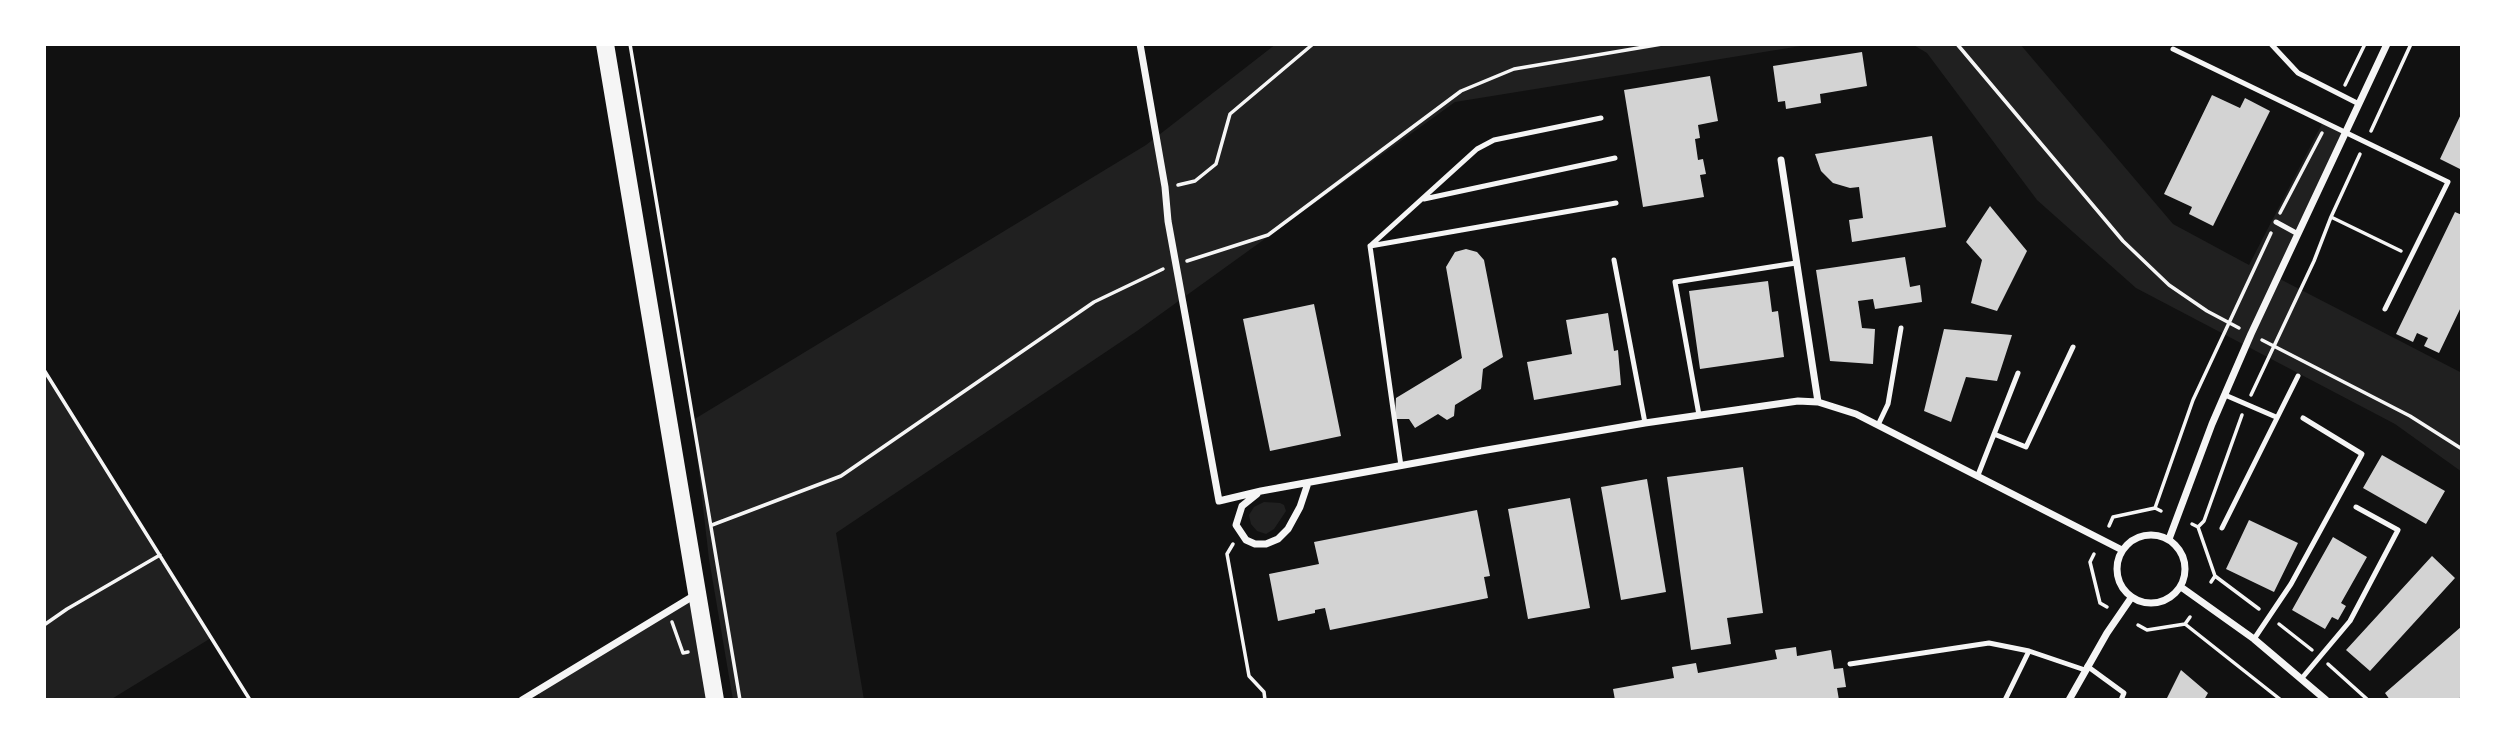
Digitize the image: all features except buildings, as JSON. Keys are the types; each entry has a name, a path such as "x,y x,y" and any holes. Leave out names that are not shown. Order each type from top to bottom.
{"main road":[{"path":"605,44 715,700"}],"street":[{"path":"1140,44 1165,187 1168,221 1219,501 1261,491 1645,423 1798,401 1818,402 1856,414 2122,550"},
{"path":"2169,539 2225,395 2387,44"},
{"path":"1781,160 1818,402"},
{"path":"1261,491 1241,506 1236,524 1240,534 1255,544 1266,544 1278,539 1288,529 1300,507 1308,483"},
{"path":"2157,535 2169,539 2179,548 2185,560 2181,587 2171,597 2158,603 2144,603 2131,598 2122,588 2117,576 2117,562 2122,550 2131,540 2143,536 2157,535"},
{"path":"2181,587 2201,598 2254,639 2326,700"},
{"path":"522,700 697,594"},
{"path":"2069,700 2131,598"}],"lane":[{"path":"2272,44 2298,74 2359,104"},
{"path":"2173,49 2448,182 2385,309"},
{"path":"1370,246 1477,149 1494,139 1601,118"},
{"path":"1421,200 1615,158"},
{"path":"1370,246 1616,202"},
{"path":"2276,222 2298,234"},
{"path":"1370,246 1401,466"},
{"path":"1614,260 1645,423"},
{"path":"1699,415 1675,282 1796,263"},
{"path":"1878,425 1888,404 1901,328"},
{"path":"1994,434 2026,447 2073,347"},
{"path":"1978,475 2018,373"},
{"path":"2222,528 2298,376"},
{"path":"2225,395 2276,418"},
{"path":"2254,639 2291,584 2362,454 2303,418"},
{"path":"2302,678 2350,621 2398,530 2356,507"},
{"path":"1850,664 1989,643 2029,651 2086,668 2124,693 2121,700"},
{"path":"2005,700 2029,651"}],"path":[{"path":"630,44 740,700"},
{"path":"1165,187 1195,181 1216,164 1230,114 1313,44"},
{"path":"1957,44 2123,241 2169,285 2237,327"},
{"path":"2340,96 2365,44"},
{"path":"2198,527 2204,521 2246,404 2412,44"},
{"path":"2155,508 2193,400 2276,222 2327,123"},
{"path":"2331,216 2411,256"},
{"path":"2266,342 2410,416 2462,449"},
{"path":"44,370 250,700"},
{"path":"2109,526 2113,517 2155,508 2161,511"},
{"path":"2192,524 2198,527 2215,576 2320,656 2368,700"},
{"path":"1227,554 1249,676 1264,692 1265,700"},
{"path":"2094,554 2090,562 2100,603 2106,607"},
{"path":"44,625 160,555"},
{"path":"2211,582 2215,576"},
{"path":"2138,625 2147,630 2185,624 2190,617"},
{"path":"2185,624 2281,700"}],"shaded area":[{"path":"1276,44 1813,44 1455,102 1137,331 836,533 864,700 733,700 709,559 693,420 1146,145"},
{"path":"1912,44 2020,44 2173,224 2249,265 2324,120 2346,131 2278,278 2462,373 2462,472 2395,424 2136,288 2037,200 1927,53"},
{"path":"44,372 211,638 110,700 44,700"},
{"path":"1264,502 1280,503 1286,511 1274,529 1266,534 1257,531 1251,524 1249,515 1254,507"},
{"path":"697,595 715,700 541,700 538,692"}]}
